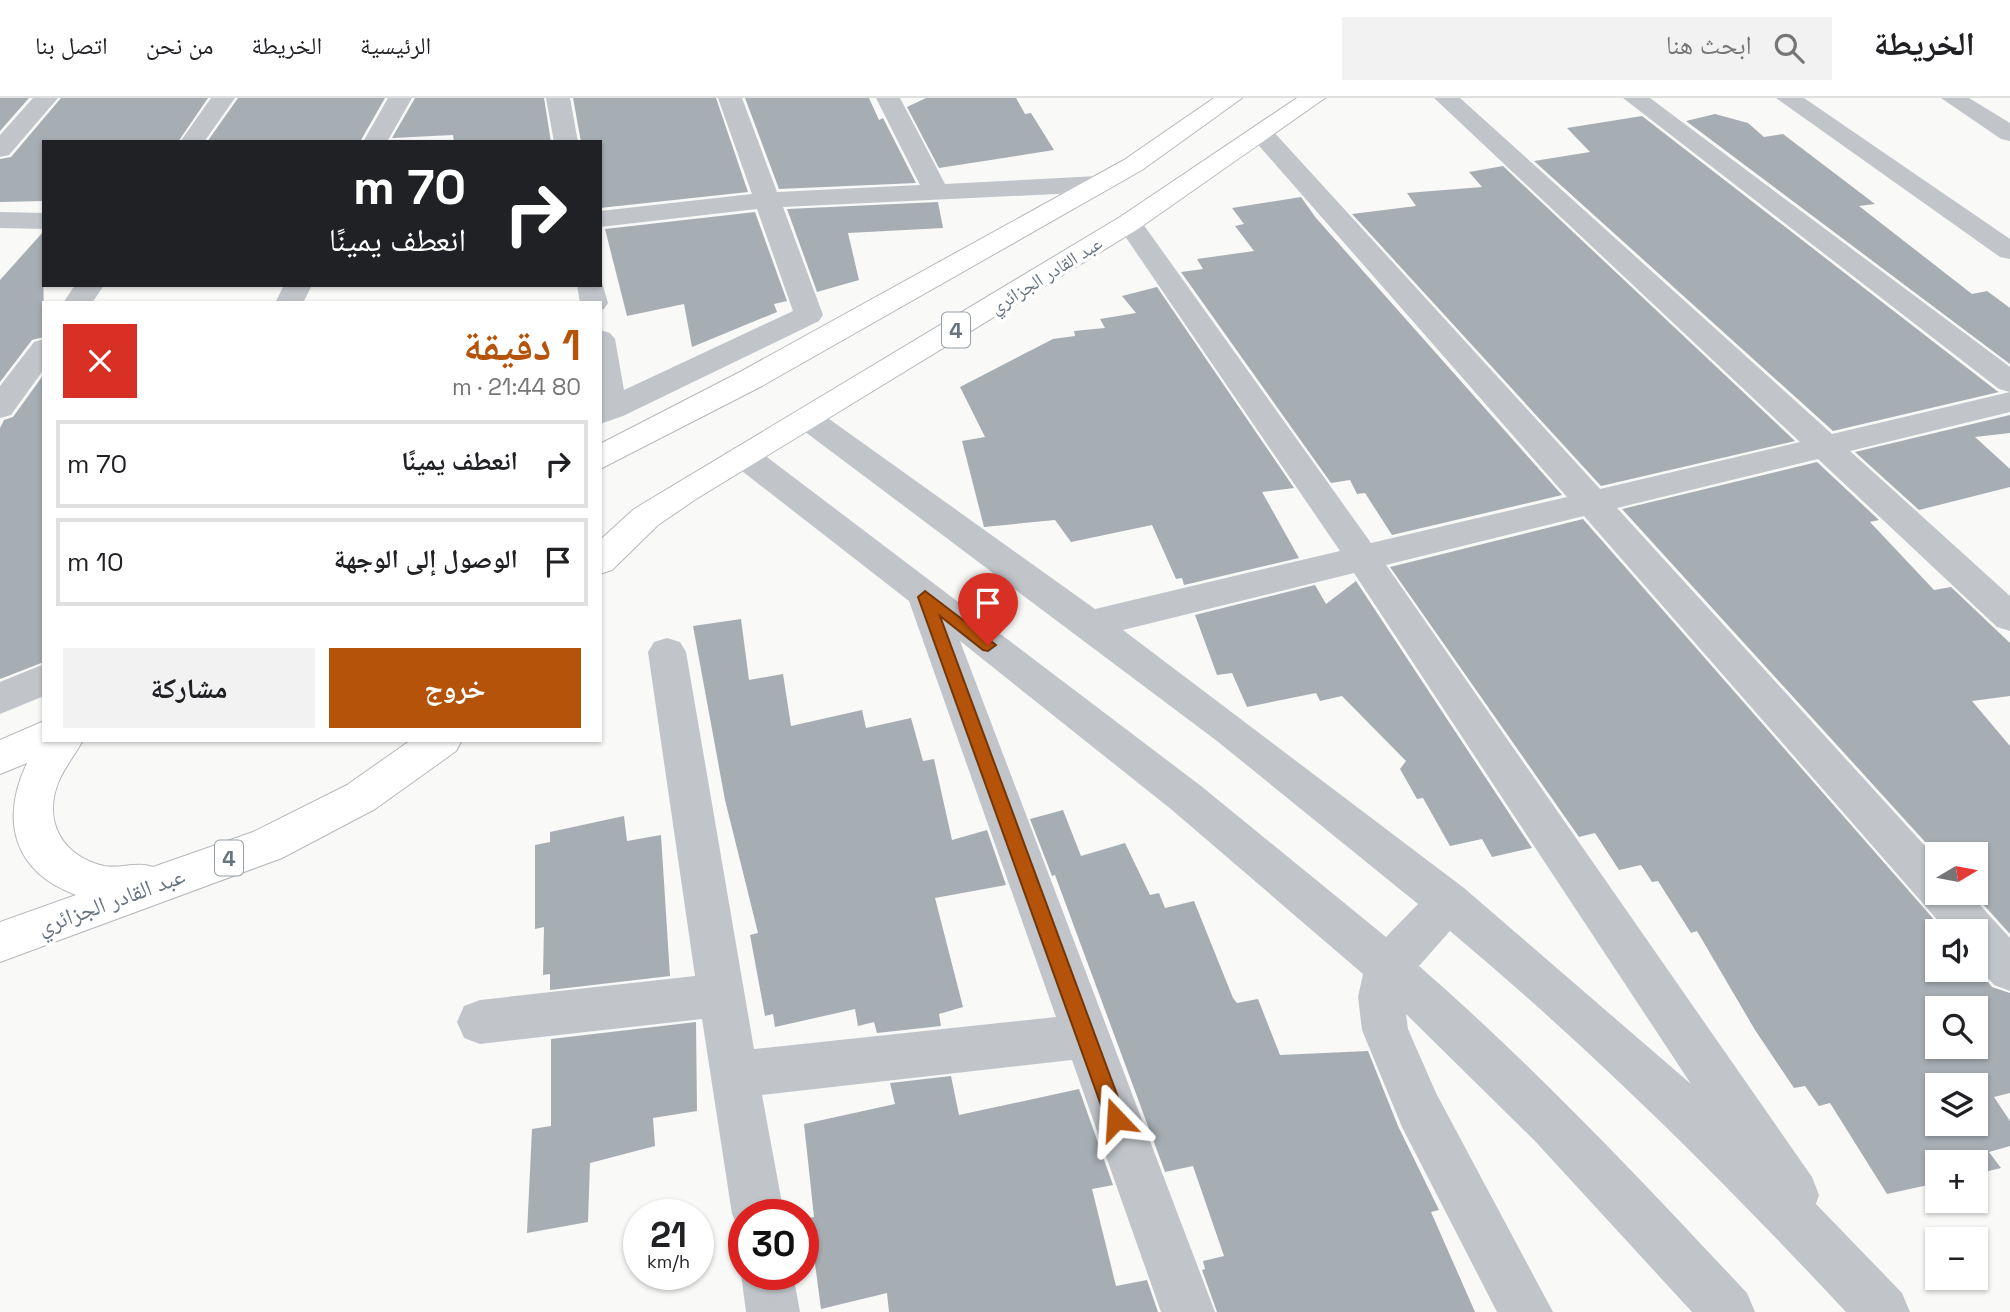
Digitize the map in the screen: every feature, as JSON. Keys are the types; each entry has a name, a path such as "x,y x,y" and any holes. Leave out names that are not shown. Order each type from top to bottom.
{"highway":[{"path":"602,457 751,379 1133,165 1230,98"},
{"name":"عبد القادر الجزائري","path":"602,559 646,517 1129,223 1263,135 1313,98"},
{"path":"0,758 42,738"},
{"path":"61,742 47,759 31,802 36,841 62,871 107,885 163,882"},
{"name":"عبد القادر الجزائري","path":"0,942 267,845 361,797 439,742"}],"street":[{"path":"0,150 46,98"},
{"path":"193,140 223,98"},
{"path":"376,140 400,98"},
{"path":"558,98 566,140"},
{"path":"602,363 606,411 809,315 730,98"},
{"path":"888,98 936,192"},
{"path":"1446,98 2010,617"},
{"path":"1635,98 2010,383"},
{"path":"1788,98 2010,251"},
{"path":"1953,98 2010,134"},
{"path":"1263,135 1925,875"},
{"path":"602,219 767,200 1098,184"},
{"path":"0,220 42,221"},
{"path":"1129,223 1363,558 1846,1271"},
{"path":"0,408 42,351"},
{"path":"1089,624 2010,402"},
{"path":"807,418 1301,781 1449,902 1623,1051 1846,1271 1883,1312"},
{"path":"744,456 1265,863 1387,968 1528,1097 1728,1312"},
{"path":"925,597 1188,1312"},
{"path":"667,652 689,806 756,1199"},
{"path":"0,699 42,680"},
{"path":"1449,902 1387,968 1381,997 1385,1030 1419,1111 1527,1312"},
{"path":"1952,905 1964,919"},
{"path":"1988,945 2010,970"},
{"path":"481,1022 723,995"},
{"path":"735,1074 1086,1036"},
{"path":"770,1290 773,1312"}],"building":[{"path":"0,98 29,98 0,131"},
{"path":"61,98 208,98 179,140 42,140 42,201 0,202 0,159 11,157"},
{"path":"238,98 385,98 361,140 208,140"},
{"path":"415,98 544,98 551,140 454,140 453,135 392,138"},
{"path":"573,98 716,98 748,192 602,208 602,140 581,140"},
{"path":"745,98 869,98 879,120 883,118 916,183 779,189"},
{"path":"926,98 1016,98 1025,114 1031,113 1054,150 939,168 907,107"},
{"path":"1715,114 1748,123 1764,137 1783,134 1875,204 1859,206 1972,294 1987,291 2010,308 2010,364 1686,121"},
{"path":"1642,116 1999,392 1833,431 1534,161 1590,152 1567,128"},
{"path":"1503,166 1795,441 1601,486 1352,214 1416,206 1407,193 1482,187 1469,172"},
{"path":"1301,197 1316,218 1562,495 1392,535 1365,493 1357,494 1350,480 1331,483 1181,272 1203,269 1197,259 1254,251 1235,226 1244,224 1232,208"},
{"path":"938,202 943,228 848,233 859,280 817,292 787,209"},
{"path":"755,212 787,301 774,304 777,312 692,347 684,304 627,316 605,229"},
{"path":"42,233 42,338 32,340 0,382 0,280"},
{"path":"1157,287 1294,488 1262,492 1299,558 1184,585 1182,578 1176,579 1152,525 1071,542 1055,520 984,527 962,441 985,437 960,387 1053,339 1075,336 1074,331 1105,328 1100,319 1136,313 1122,296"},
{"path":"42,377 42,663 0,679 0,428 4,420 13,417"},
{"path":"2010,415 2010,433 1975,437 2010,469 2010,487 1919,510 1855,452"},
{"path":"1817,462 1879,520 1870,522 1934,590 1951,587 2010,643 2010,696 1972,701 2010,746 2010,934 1984,905 1988,905 1988,842 1925,842 1622,509"},
{"path":"1583,519 1933,919 1925,919 1925,982 1988,982 1992,987 2010,993 2010,1093 1994,1097 2010,1121 2010,1146 1989,1152 2001,1168 1988,1171 1988,1150 1925,1150 1925,1186 1887,1194 1830,1103 1819,1106 1805,1086 1794,1088 1755,1030 1697,931 1691,933 1658,881 1652,882 1641,865 1619,870 1595,833 1579,837 1390,567"},
{"path":"1356,581 1532,848 1492,857 1482,839 1450,846 1423,798 1417,799 1400,769 1406,761 1342,696 1320,701 1316,693 1247,707 1232,673 1217,675 1195,615 1315,585 1326,604"},
{"path":"741,619 749,680 783,674 791,726 862,710 866,728 911,718 923,761 934,759 952,840 987,830 1006,885 935,898 963,1007 939,1014 941,1026 877,1033 874,1022 858,1026 855,1009 775,1027 773,1014 765,1016 750,935 758,933 725,800 693,626"},
{"path":"1063,810 1081,856 1125,843 1150,895 1159,893 1165,908 1194,901 1233,998 1237,1003 1258,999 1280,1055 1368,1051 1398,1126 1439,1210 1431,1212 1475,1312 1217,1312 1202,1270 1205,1269 1203,1261 1224,1256 1193,1166 1165,1172 1055,875 1052,876 1030,819"},
{"path":"624,816 627,841 661,835 670,976 550,990 550,974 543,975 544,927 535,929 535,845 550,842 550,832"},
{"path":"696,1022 697,1111 653,1118 655,1146 590,1163 588,1222 527,1233 532,1129 551,1126 551,1039"},
{"path":"951,1076 959,1115 1079,1089 1113,1185 1092,1189 1116,1286 1147,1280 1158,1312 889,1312 887,1293 821,1309 818,1290 819,1199 812,1199 804,1124 895,1104 890,1083"}],"route":[{"path":"988,645 925,597 1116,1119"}]}
